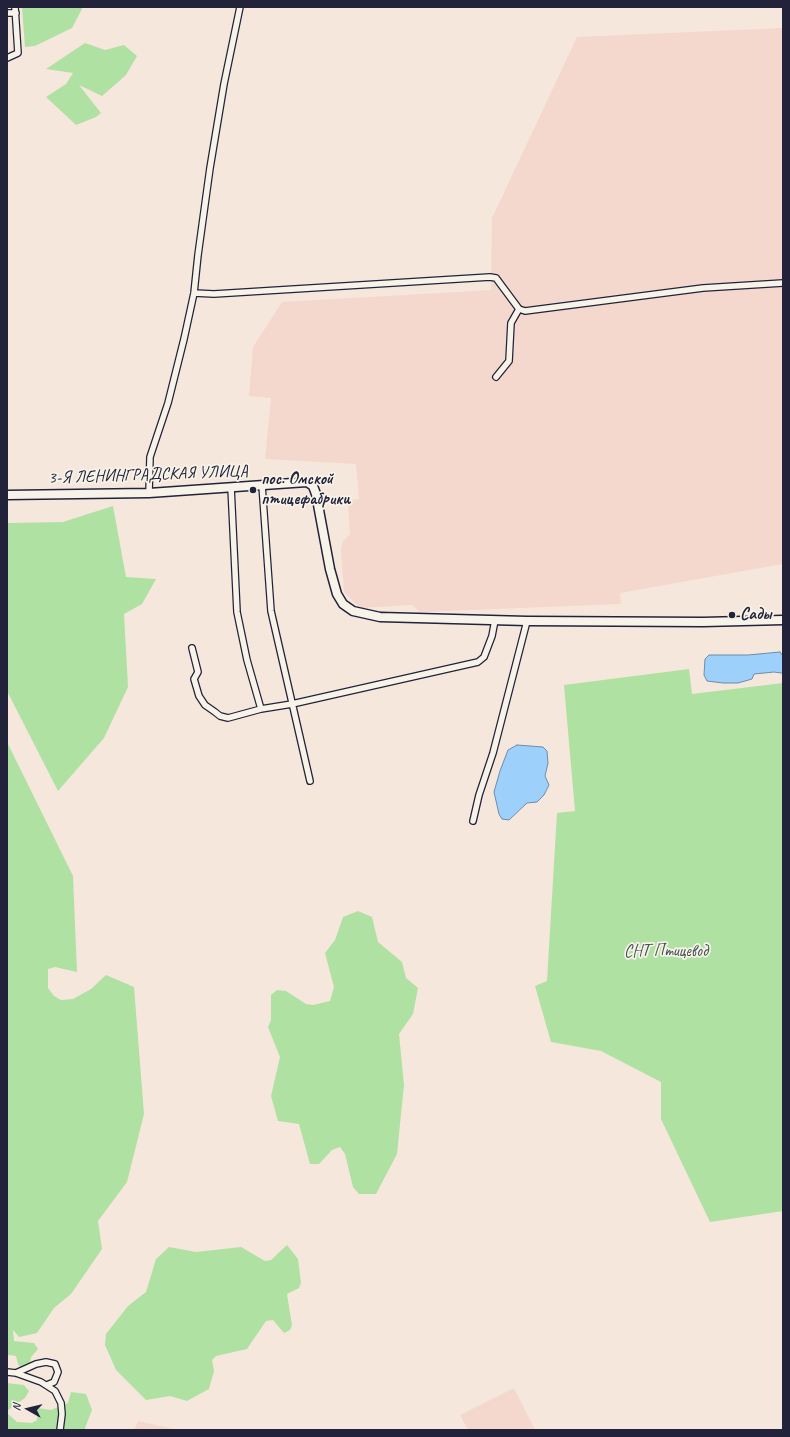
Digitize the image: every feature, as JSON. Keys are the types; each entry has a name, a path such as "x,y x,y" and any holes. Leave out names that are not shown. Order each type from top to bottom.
{"street":[{"path":"149,492 150,457 168,403 194,293 210,168 224,84 240,7"},
{"path":"7,14 15,10 18,53 7,58"},
{"path":"194,293 214,294 490,277 496,278 502,284 519,309 525,311 703,288 783,283"},
{"path":"496,377 510,361 511,323 519,309"},
{"name":"3-Я ЛЕНИНГРАДСКАЯ УЛИЦА","path":"7,495 149,492 307,482 313,486 316,494 334,586 344,604 353,611 380,617 495,620"},
{"path":"262,485 271,611 310,781"},
{"path":"231,487 237,612 247,660 261,709"},
{"path":"192,648 198,672 194,679 195,687 199,696 205,705 220,716 228,718 261,709 292,704 478,662 484,657 492,636 495,620 703,622 783,620"},
{"path":"473,821 479,794 493,753 527,620"},
{"path":"16,1373 36,1364 46,1362 55,1364 58,1372 54,1382 47,1385"},
{"path":"7,1372 16,1373 47,1385 56,1391 61,1403 62,1414 60,1430"}],"shaded area":[{"path":"783,28 783,564 620,593 621,604 420,612 412,605 360,608 344,592 341,549 343,541 350,534 348,501 359,499 356,464 265,459 271,398 249,396 253,347 282,302 491,290 492,218 577,37"},
{"path":"514,1388 535,1430 468,1430 460,1415"},
{"path":"138,1421 178,1430 134,1430"}],"green space":[{"path":"22,7 83,7 72,28 35,46 25,47"},
{"path":"85,43 105,50 124,45 137,56 126,75 102,96 79,85 101,113 96,117 76,125 46,97 66,84 73,73 46,69"},
{"path":"113,506 126,577 156,579 142,604 124,614 128,687 104,738 58,791 7,691 7,523 63,522"},
{"name":"СНТ Птицевод","path":"689,669 692,694 783,683 783,1211 710,1222 661,1119 661,1082 601,1051 551,1042 535,986 547,981 557,813 575,811 564,685"},
{"path":"7,742 73,876 77,972 55,967 48,969 48,988 54,996 61,1000 73,999 91,989 106,975 134,987 144,1114 127,1182 98,1221 102,1249 71,1294 54,1308 37,1333 19,1337 13,1330 14,1341 34,1343 38,1349 31,1357 30,1364 21,1369 16,1356 7,1356"},
{"path":"358,911 372,917 378,942 402,962 406,978 418,988 413,1014 399,1034 404,1085 397,1154 376,1194 359,1194 353,1187 345,1154 340,1147 332,1150 319,1164 310,1164 299,1124 278,1121 271,1096 280,1057 268,1027 271,1020 271,995 277,990 286,991 306,1004 313,1005 330,1001 334,987 325,953 335,940 343,917"},
{"path":"287,1245 298,1259 301,1283 299,1288 287,1294 292,1325 290,1330 284,1333 273,1320 266,1321 247,1349 216,1356 212,1360 214,1371 209,1389 187,1401 170,1396 146,1400 116,1370 105,1345 106,1334 128,1306 146,1292 156,1259 169,1247 196,1252 241,1247 265,1261 271,1260"},
{"path":"7,1383 24,1385 29,1391 25,1398 7,1411"},
{"path":"71,1392 86,1394 92,1410 85,1428 87,1430 7,1430 7,1413 17,1422 32,1423 37,1420 37,1408 51,1410 68,1403"}],"water":[{"path":"780,652 783,656 783,673 774,672 754,674 752,679 738,683 707,681 704,675 705,659 709,655 748,655"},
{"path":"517,745 543,747 547,751 548,763 545,776 549,785 544,795 537,802 527,803 509,820 502,819 499,814 494,792 508,750"}],"place":[{"name":"пос. Омской птицефабрики","path":"253,490"},
{"name":"Сады","path":"732,615"}]}
